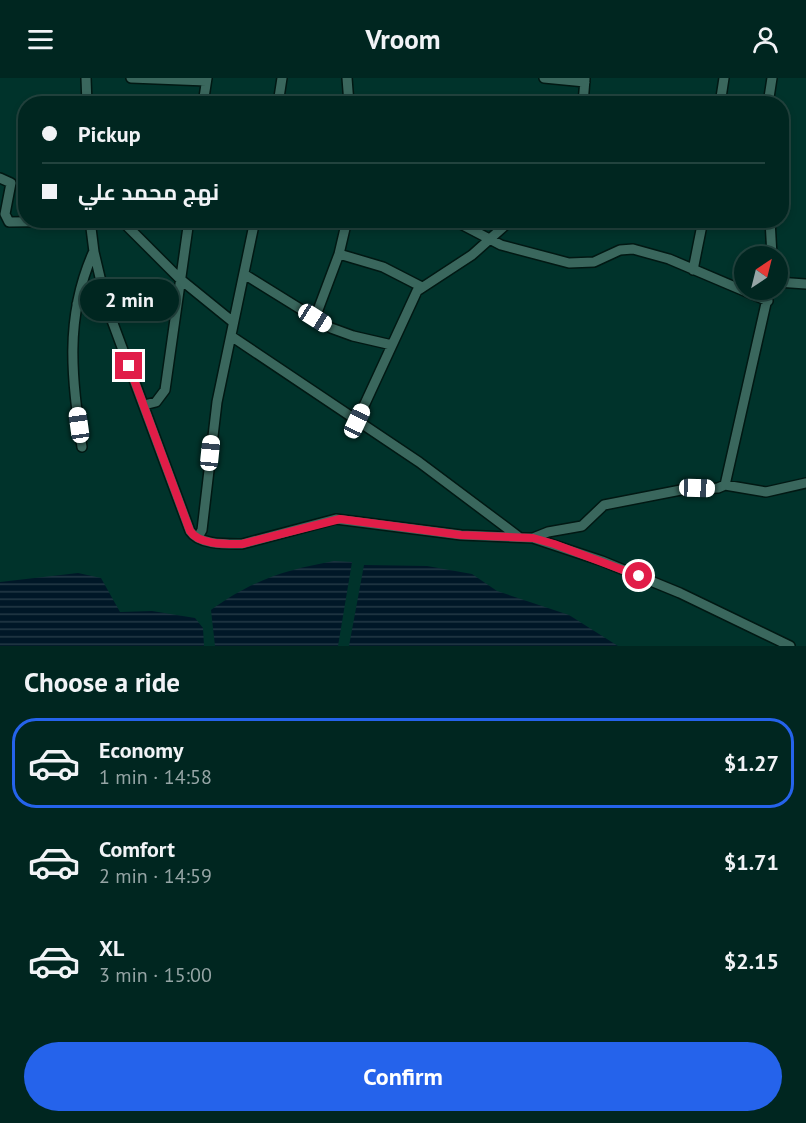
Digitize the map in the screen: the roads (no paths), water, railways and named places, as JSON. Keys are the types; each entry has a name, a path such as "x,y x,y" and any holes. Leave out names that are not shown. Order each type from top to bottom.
{"street":[{"path":"86,78 87,96"},
{"path":"131,78 206,80 204,96"},
{"path":"279,96 282,78"},
{"path":"347,78 348,96"},
{"path":"544,78 585,80 584,96"},
{"path":"721,96 724,78"},
{"path":"769,96 772,78"},
{"path":"0,178 11,183 5,214 9,222 18,222"},
{"path":"91,228 105,301 190,531 197,537 211,542 242,544 340,519 461,535 533,538 602,561 680,593 790,646"},
{"path":"129,228 180,279 233,322"},
{"path":"144,405 156,402 165,390 188,228"},
{"path":"197,537 202,530 216,402 253,228"},
{"path":"315,318 339,254 345,228"},
{"path":"469,228 501,245 569,263 594,262 612,253 629,249 669,259 768,301 725,485"},
{"path":"357,421 412,300 422,287 472,255 501,228"},
{"path":"693,270 701,228"},
{"path":"770,228 771,246"},
{"path":"82,447 72,379 72,352 77,304 84,273 94,252"},
{"path":"339,254 383,267 422,287"},
{"path":"244,274 315,318 353,336 392,345"},
{"path":"788,283 806,284"},
{"path":"77,304 105,301"},
{"path":"231,336 419,462 520,538"},
{"path":"533,538 548,532 582,526 604,505 686,489 718,488 725,485 766,492 806,483"}],"water":[{"path":"334,561 352,562 338,646 215,646 211,610 241,591 270,578 300,568"},
{"path":"364,565 427,566 472,574 497,591 569,615 618,646 349,646"},
{"path":"78,573 101,578 120,612 152,611 195,618 203,628 204,646 0,646 0,582"}]}
